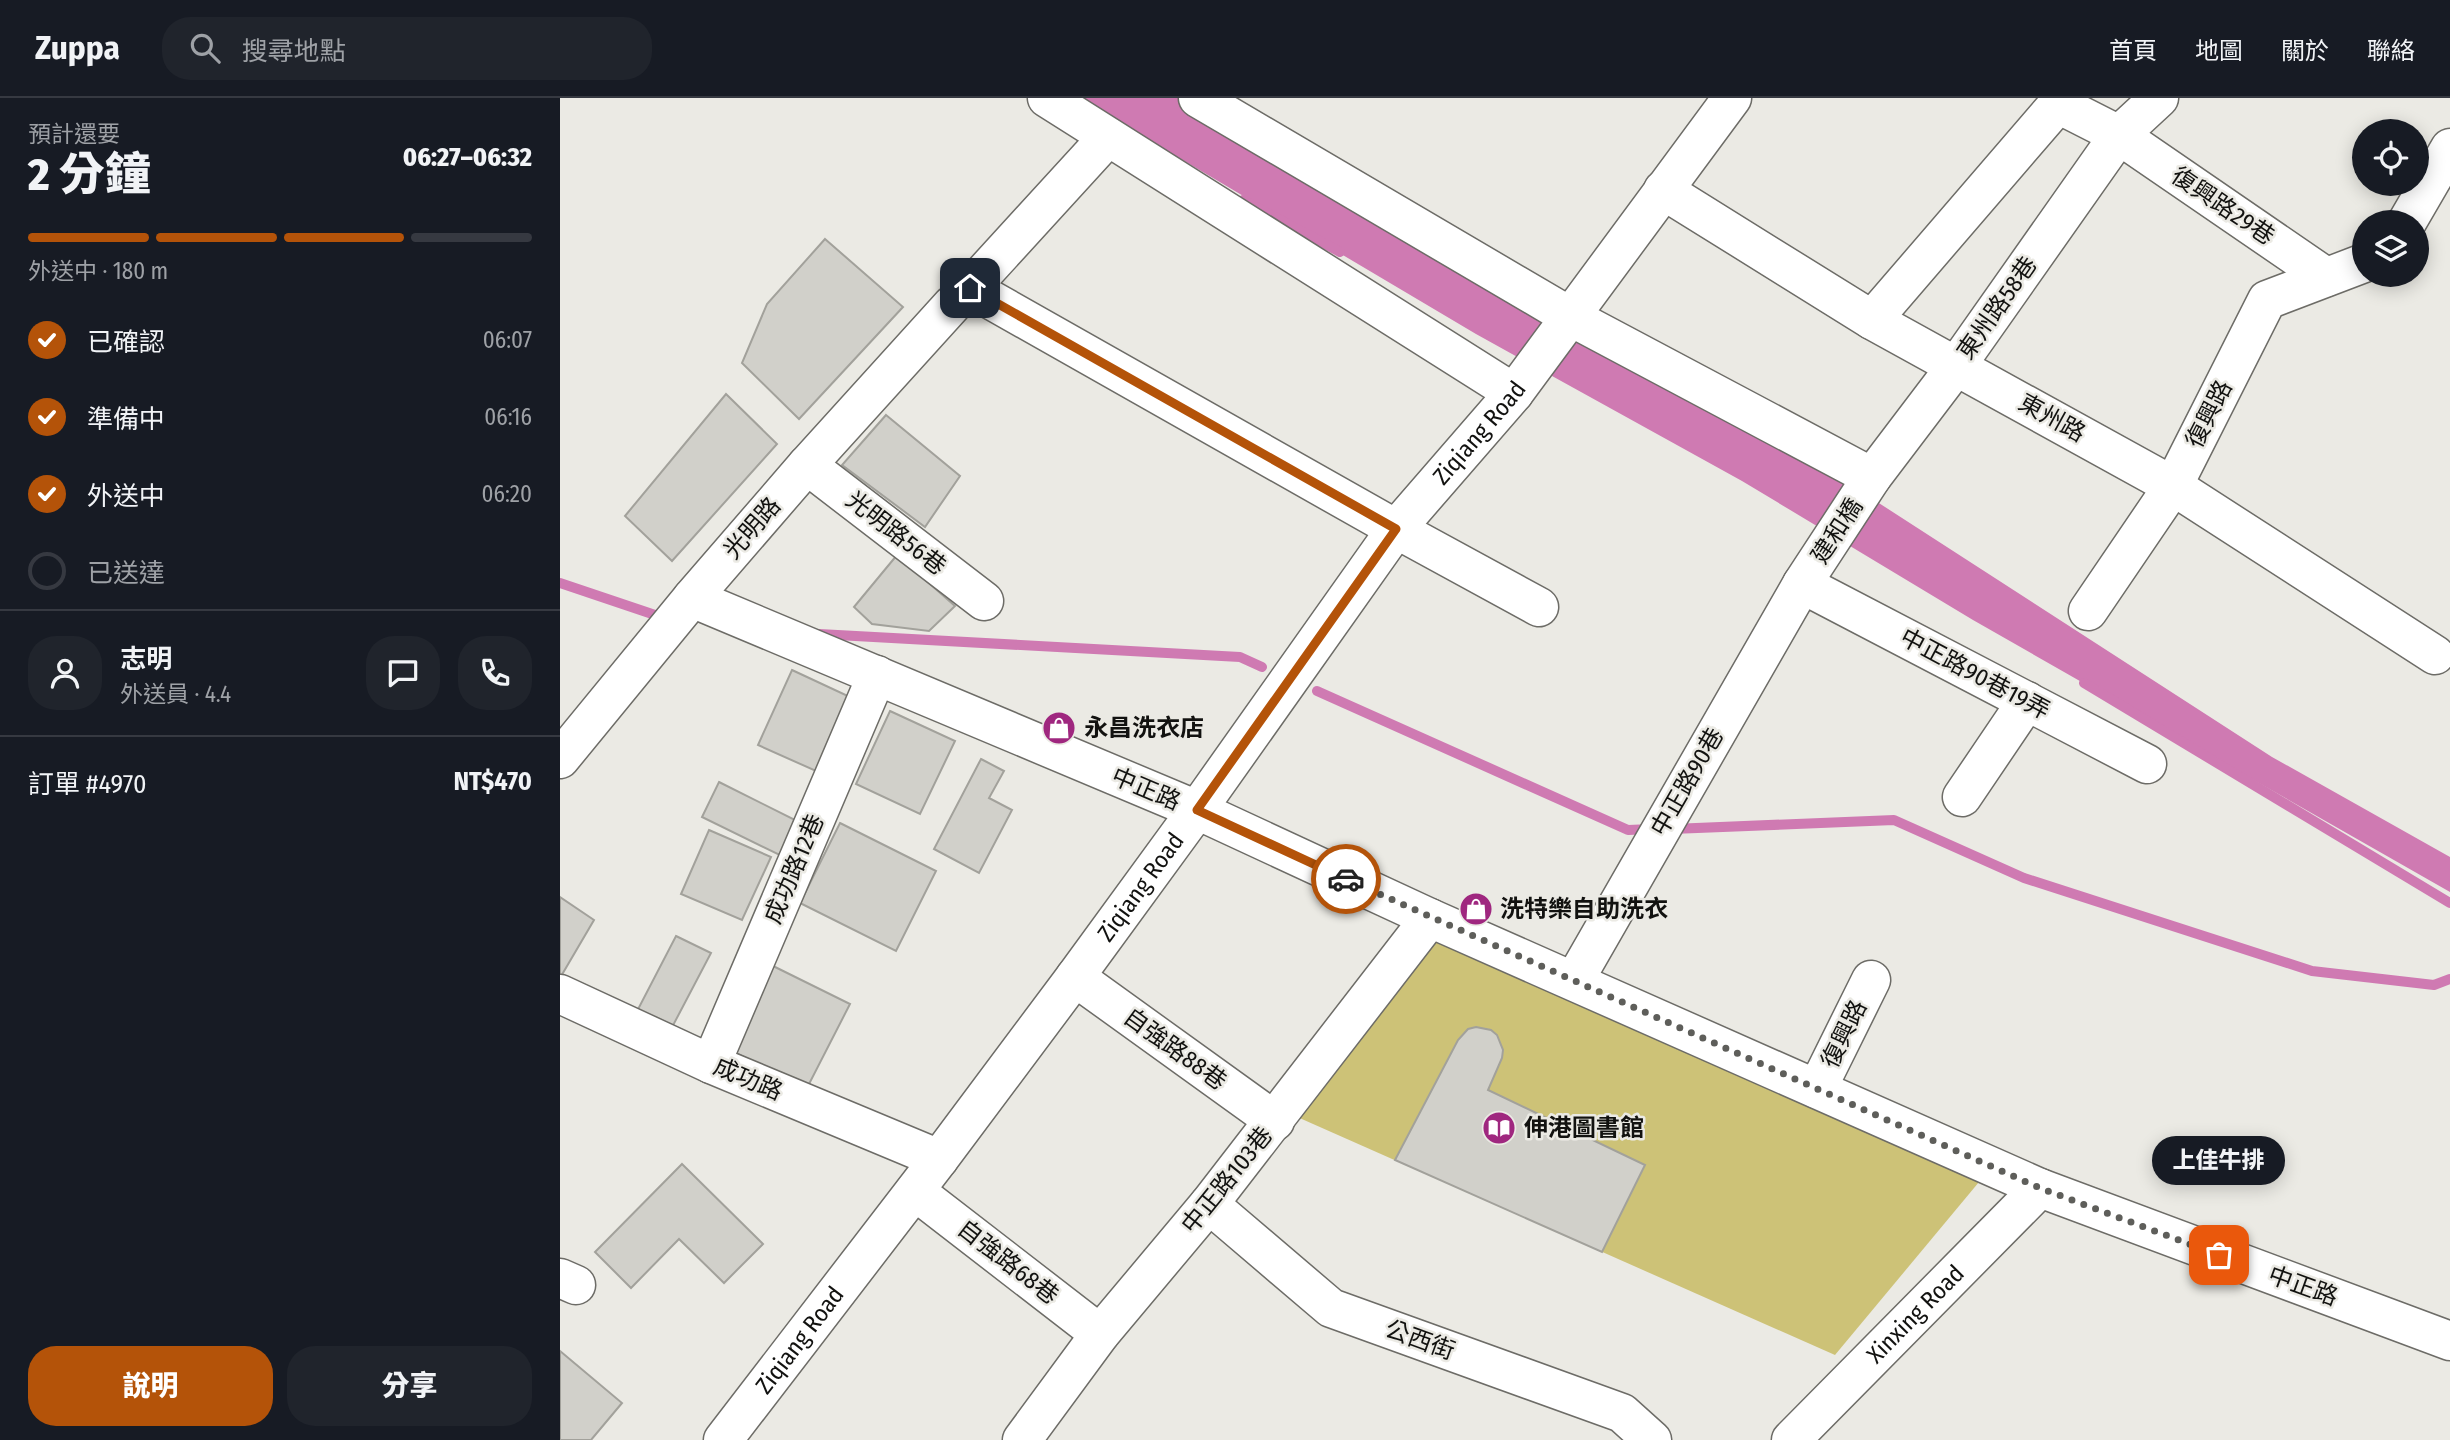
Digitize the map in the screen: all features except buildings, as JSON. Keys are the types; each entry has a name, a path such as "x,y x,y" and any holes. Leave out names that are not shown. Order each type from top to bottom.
{"street":[{"path":"1047,98 1514,393"},
{"path":"1198,98 1569,316 1872,478"},
{"name":"Ziqiang Road","path":"723,1440 915,1191 1075,977 1396,529 1514,393 1732,98"},
{"name":"東州路58巷","path":"1872,478 1957,365 2119,135 2159,98"},
{"path":"1872,320 2058,104 2119,135"},
{"name":"復興路29巷","path":"2119,135 2326,277"},
{"name":"光明路","path":"560,759 689,602 807,465 1108,137"},
{"path":"2414,210 2450,148"},
{"name":"東州路","path":"1663,190 1872,320 2173,486 2435,655"},
{"name":"復興路","path":"2088,611 2173,486 2267,300 2352,267"},
{"path":"961,296 1539,607"},
{"name":"光明路56巷","path":"807,465 984,601"},
{"name":"建和橋","path":"1802,584 1872,478"},
{"name":"中正路90巷19弄","path":"1802,584 2147,764"},
{"name":"中正路90巷","path":"1574,981 1802,584"},
{"name":"中正路","path":"689,602 734,616 1197,810 1430,918 2040,1188 2450,1341"},
{"name":"成功路12巷","path":"711,1063 877,675"},
{"path":"1962,797 2027,701"},
{"name":"中正路103巷","path":"1023,1440 1100,1334 1275,1121 1430,918"},
{"name":"自強路88巷","path":"1075,977 1275,1121"},
{"name":"復興路","path":"1818,1089 1871,980"},
{"name":"成功路","path":"560,994 711,1063 939,1159"},
{"name":"Xinxing Road","path":"1791,1440 2040,1188"},
{"name":"自強路68巷","path":"915,1191 1100,1334"},
{"name":"公西街","path":"1209,1204 1331,1308 1622,1413 1651,1440"}],"shaded area":[{"path":"1078,98 1182,98 1820,465 2272,757 2450,857 2450,892 1973,620 1742,481 1476,334"},
{"path":"1432,932 1984,1176 1835,1355 1295,1116"}],"waterway":[{"path":"1243,200 1340,252"},
{"path":"560,583 667,619"},
{"path":"819,634 1240,657 1262,667"},
{"path":"2084,683 2450,903"},
{"path":"1317,691 1628,830 1652,829"},
{"path":"1672,829 1894,820 2024,878 2312,971 2434,985 2450,979"}],"way so far":[{"path":"1346,879 2040,1188 2219,1255"}],"place":[{"name":"永昌洗衣店","path":"1059,728"},
{"name":"洗特樂自助洗衣","path":"1476,909"},
{"name":"伸港圖書館","path":"1499,1128"},
{"name":"上佳牛排","path":"2219,1255"}],"route":[{"path":"970,288 1396,529 1197,810 1346,879"}]}
